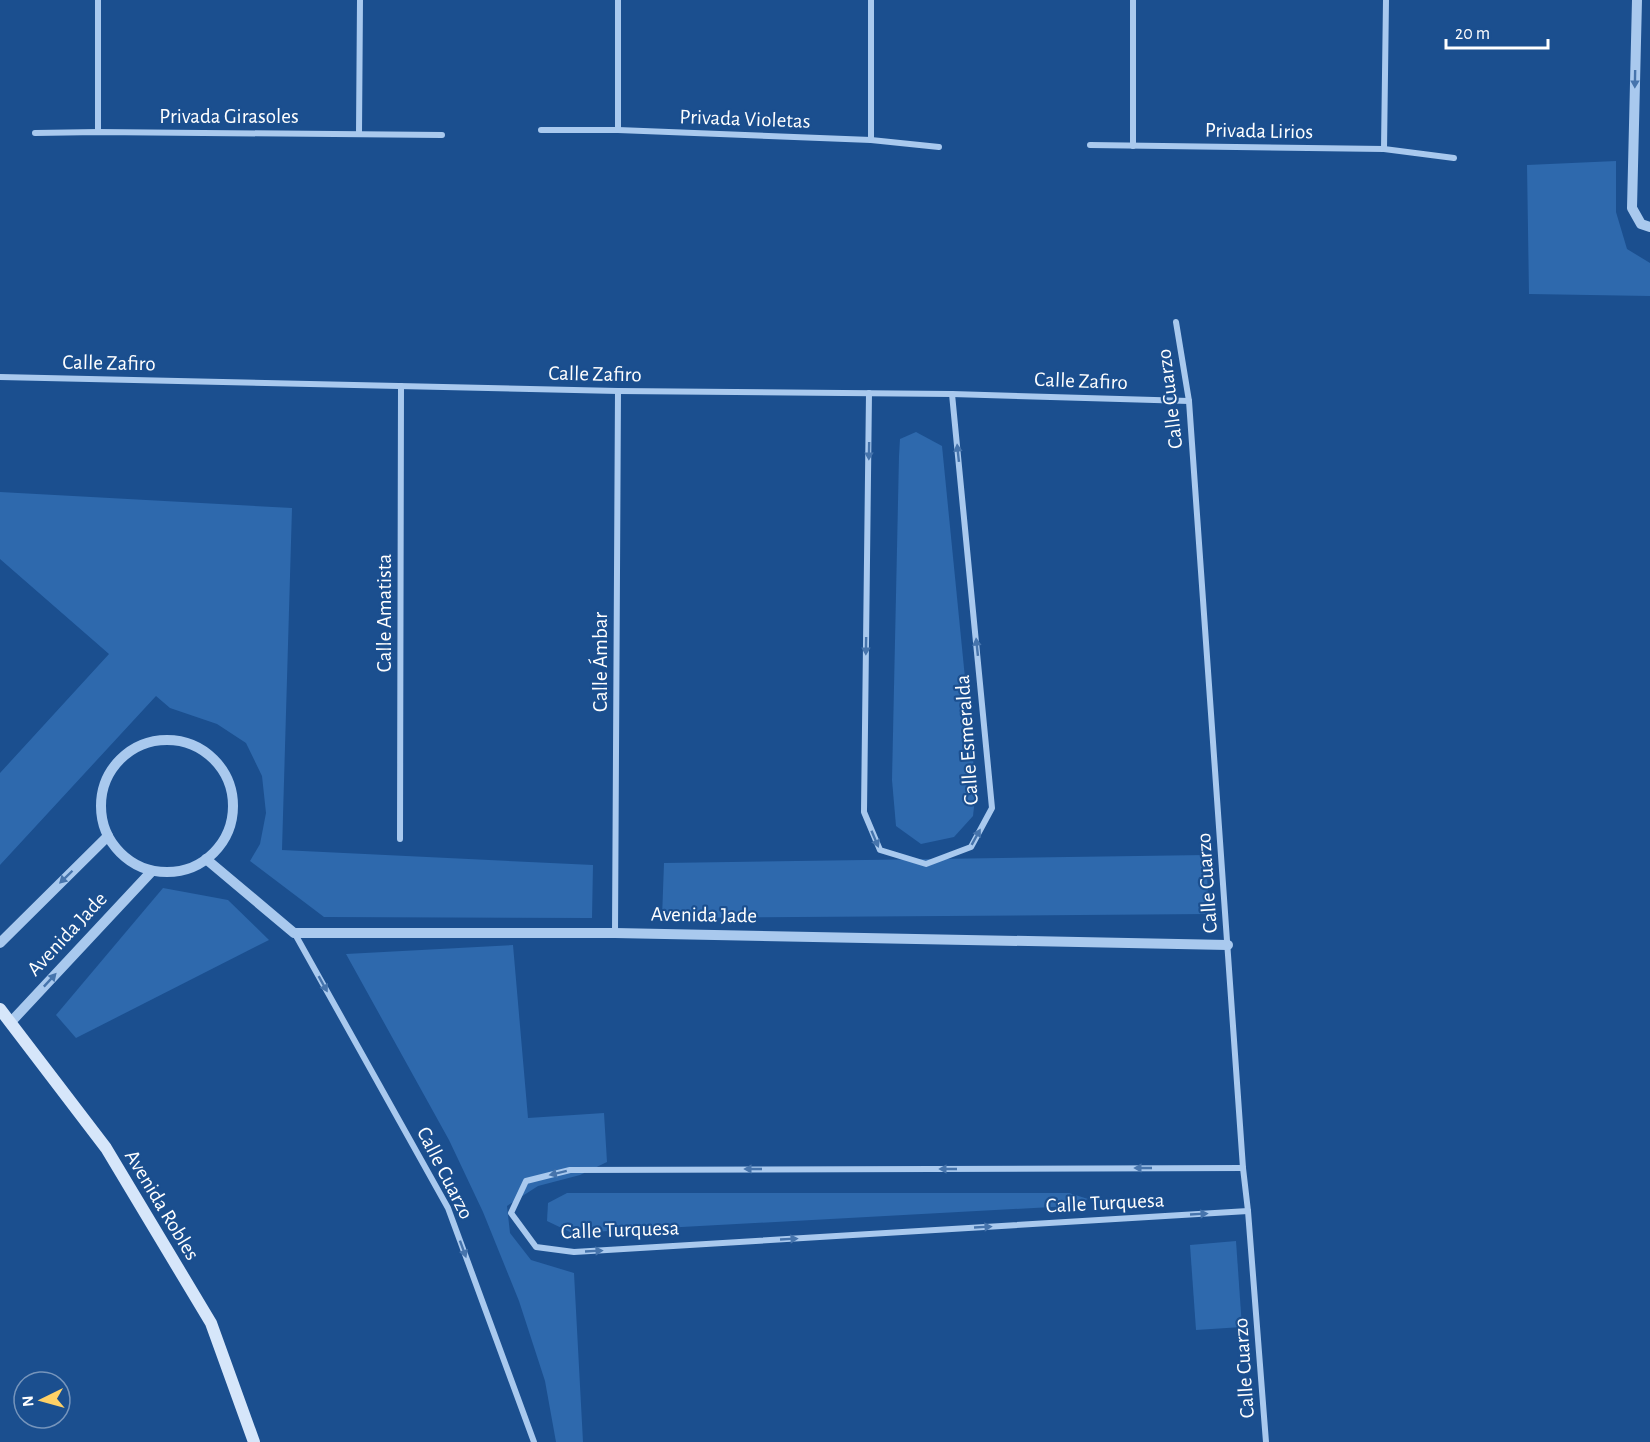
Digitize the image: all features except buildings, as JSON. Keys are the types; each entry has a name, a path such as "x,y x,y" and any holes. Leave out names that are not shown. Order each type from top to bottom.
{"main road":[{"name":"Avenida Robles","path":"0,1009 106,1148 211,1323 254,1442"}],"street":[{"path":"98,0 98,132"},
{"path":"359,133 360,0"},
{"path":"618,0 618,130"},
{"path":"871,0 871,140"},
{"path":"1133,0 1133,146"},
{"path":"1383,149 1386,0"},
{"path":"1637,0 1632,208 1641,224 1650,227"},
{"name":"Privada Violetas","path":"541,130 618,130 871,140 939,147"},
{"name":"Privada Girasoles","path":"35,133 442,135"},
{"name":"Privada Lirios","path":"1090,145 1383,149 1454,158"},
{"name":"Calle Cuarzo","path":"1176,322 1189,401 1243,1168 1266,1442"},
{"name":"Calle Zafiro","path":"0,377 618,391 952,394 1189,401"},
{"name":"Calle Amatista","path":"400,839 401,386"},
{"name":"Calle Ámbar","path":"615,933 618,391"},
{"name":"Calle Esmeralda","path":"869,393 864,812 880,850 926,864 971,846 992,808 952,394"},
{"path":"161,739 182,741 202,749 218,763 229,782 233,803 231,825 222,844 206,859 190,868 171,873 152,871 134,864 120,852 108,836 102,816 102,795 109,774 122,757 140,745 161,739"},
{"name":"Avenida Jade","path":"0,943 108,836"},
{"path":"206,859 294,933"},
{"name":"Avenida Jade","path":"10,1023 152,871"},
{"name":"Calle Cuarzo","path":"294,933 448,1208 534,1442"},
{"name":"Avenida Jade","path":"294,933 615,933 1228,945"},
{"name":"Calle Turquesa","path":"1243,1168 570,1170 526,1181 511,1213 536,1247 574,1252 1248,1211"}],"shaded area":[{"path":"1616,161 1616,212 1627,249 1650,263 1650,296 1529,294 1527,165"},
{"path":"916,432 942,446 976,789 973,816 954,837 921,844 896,826 892,780 900,439"},
{"path":"0,492 292,508 282,850 593,865 592,918 324,917 250,861 260,844 266,813 262,776 246,743 217,724 170,708 156,696 0,865 0,773 109,654 0,559"},
{"path":"1206,855 1209,914 662,918 664,863"},
{"path":"163,888 228,900 269,940 76,1038 56,1015"},
{"path":"513,945 528,1118 604,1113 607,1162 580,1175 538,1186 507,1206 510,1233 531,1260 574,1273 583,1442 556,1442 545,1381 519,1301 483,1212 449,1140 346,954"},
{"path":"567,1193 1069,1193 1088,1199 1070,1206 572,1233 547,1221 548,1203"},
{"path":"1236,1241 1242,1327 1196,1330 1190,1245"}]}
